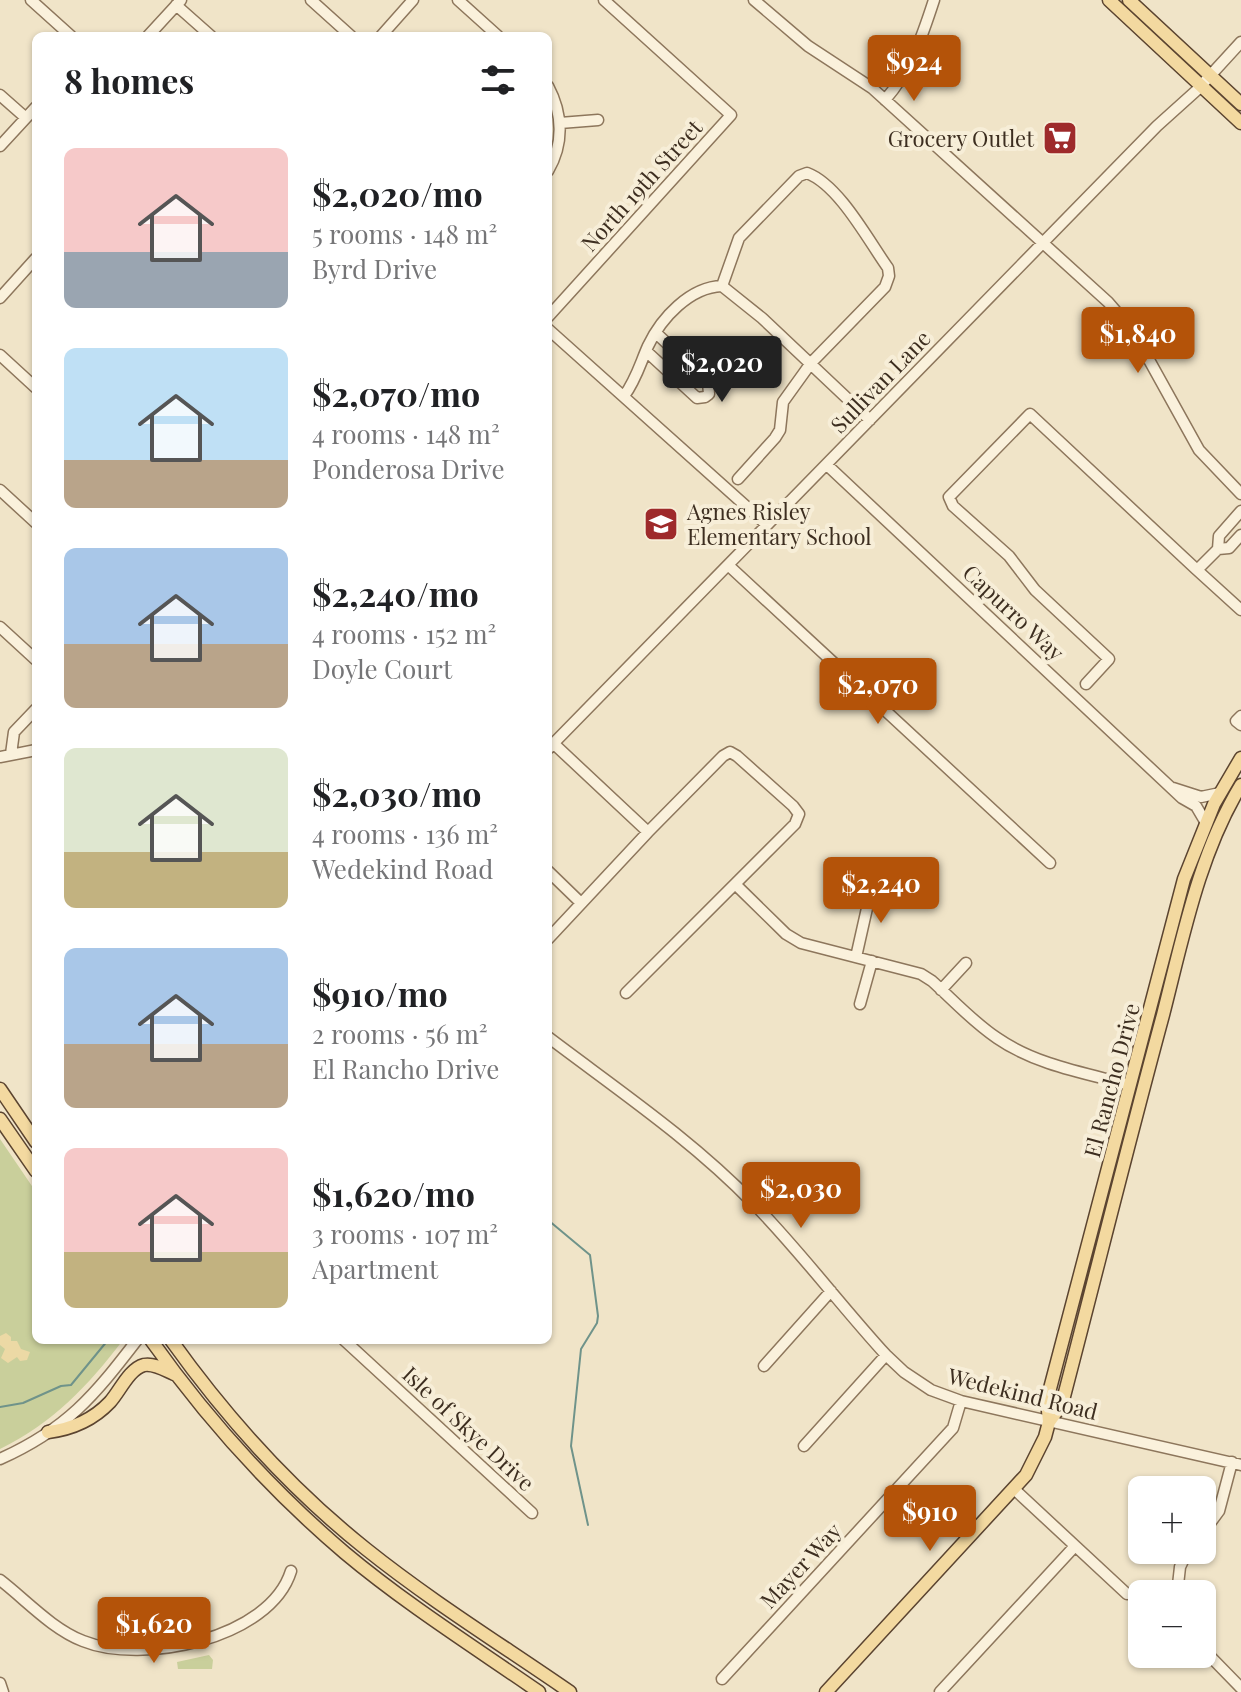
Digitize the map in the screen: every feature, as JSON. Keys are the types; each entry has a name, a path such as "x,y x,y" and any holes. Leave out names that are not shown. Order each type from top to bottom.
{"main road":[{"path":"1109,0 1241,123"},
{"path":"1129,0 1241,104"},
{"name":"El Rancho Drive","path":"1049,1422 1047,1400 1184,879 1220,793 1241,758"},
{"path":"1225,811 1224,802 1232,773"},
{"name":"El Rancho Drive","path":"826,1692 1014,1489 1037,1458 1049,1422 1062,1404 1205,862 1225,811 1241,785"},
{"path":"0,1089 32,1136"},
{"path":"0,1119 32,1165"},
{"path":"154,1344 197,1402 269,1483 334,1543 410,1604 539,1692"},
{"path":"174,1344 244,1432 328,1516 413,1585 570,1692"},
{"path":"48,1432 68,1428 95,1415 141,1366 153,1365 177,1375"}],"street":[{"path":"31,0 67,32"},
{"path":"42,10 51,0"},
{"path":"311,0 347,32"},
{"path":"385,32 413,0"},
{"path":"458,0 494,32"},
{"name":"North 19th Street","path":"552,313 731,115 604,0"},
{"path":"754,0 787,30 851,72 885,100 1122,317 1194,442 1241,494"},
{"path":"885,100 918,50 934,0"},
{"path":"152,32 179,2 207,32"},
{"name":"Sullivan Lane","path":"552,745 1241,42"},
{"path":"552,94 560,123 552,163"},
{"path":"0,95 26,118"},
{"path":"0,146 32,111"},
{"path":"560,123 598,120"},
{"path":"722,286 739,238 799,176 807,173 825,184 888,268 889,276 885,287 811,363 783,402 780,430 775,438 738,479"},
{"path":"0,298 32,262"},
{"path":"624,396 664,321 700,289 722,286 762,318 870,420"},
{"path":"552,333 767,525"},
{"path":"646,351 697,398 709,394 708,382 656,333"},
{"path":"0,355 32,384"},
{"path":"1086,684 1109,659 1035,590 1009,556 953,506 949,497 1030,414 1241,610"},
{"name":"Capurro Way","path":"827,465 1182,798 1196,806 1206,823"},
{"path":"0,490 32,519"},
{"path":"1218,549 1219,536 1241,511"},
{"path":"1197,570 1218,549 1229,548 1241,535"},
{"path":"728,565 1050,863"},
{"path":"0,627 32,656"},
{"path":"32,713 14,732 6,755 32,751"},
{"path":"1241,716 1236,721 1241,725"},
{"path":"552,747 648,832"},
{"path":"552,935 677,802 730,752 793,806 799,814 795,824 626,993"},
{"path":"1173,788 1201,797 1220,793"},
{"path":"552,875 581,903"},
{"path":"736,885 792,938 808,946 921,974 994,1037 1024,1054 1053,1065 1130,1085"},
{"path":"856,957 872,886"},
{"path":"860,1004 872,961"},
{"path":"941,990 966,963"},
{"name":"Wedekind Road","path":"552,1040 727,1178 767,1218 886,1355 931,1390 961,1401 1237,1464"},
{"path":"764,1366 831,1291"},
{"path":"0,1459 48,1432 91,1398 134,1344"},
{"name":"Isle of Skye Drive","path":"348,1344 532,1513"},
{"path":"804,1446 886,1355"},
{"name":"Mayer Way","path":"722,1679 953,1428 961,1401"},
{"path":"1216,1515 1237,1464"},
{"path":"1014,1489 1127,1594"},
{"path":"940,1692 1075,1546"},
{"path":"0,1580 67,1633 93,1645 120,1649 177,1646 217,1636 267,1606 286,1587 291,1571"},
{"path":"1216,1662 1241,1688"},
{"path":"0,1683 3,1692"}],"green space":[{"path":"0,1139 32,1186 32,1344 120,1344 68,1402 37,1427 0,1449"},
{"path":"209,1655 213,1660 212,1669 178,1669 177,1662"}],"sand":[{"path":"6,1333 11,1341 17,1341 21,1349 30,1352 27,1360 20,1361 17,1357 8,1363 1,1358 5,1349 0,1345 0,1336"}],"waterway":[{"path":"552,1223 590,1255 598,1316 581,1349 571,1446 588,1525"},
{"path":"0,1407 23,1403 61,1386 71,1385 105,1344"}],"place":[{"name":"Grocery Outlet","path":"1060,138"},
{"name":"Agnes Risley Elementary School","path":"661,524"}]}
